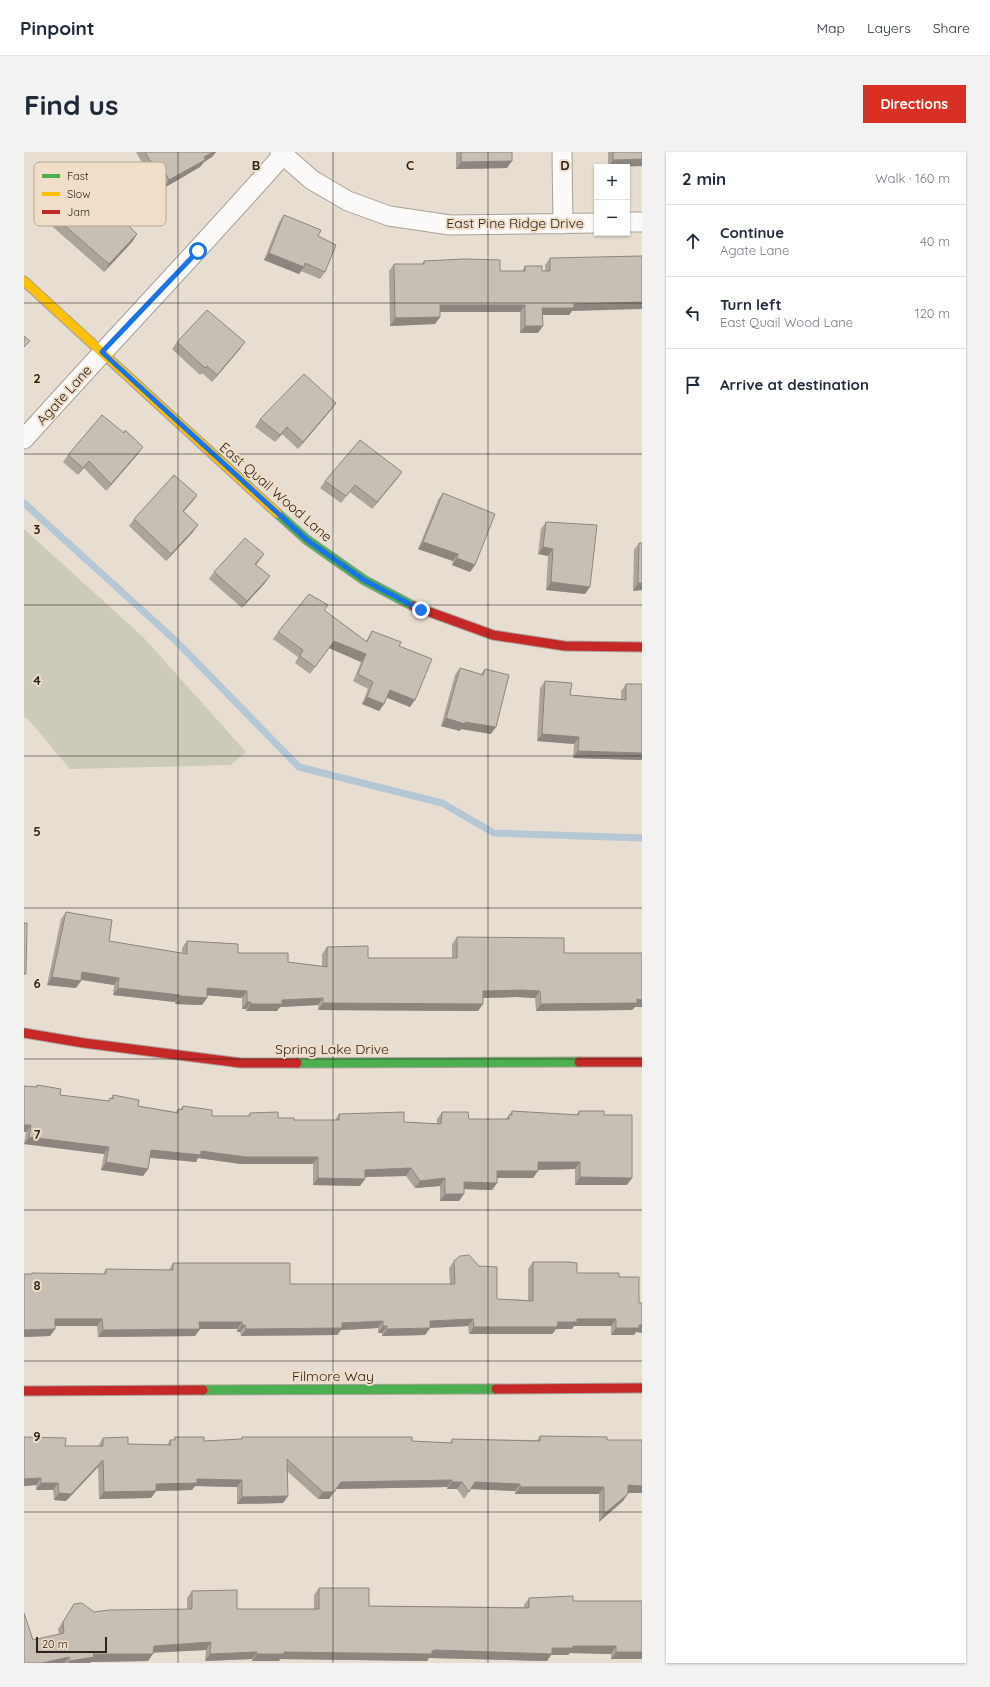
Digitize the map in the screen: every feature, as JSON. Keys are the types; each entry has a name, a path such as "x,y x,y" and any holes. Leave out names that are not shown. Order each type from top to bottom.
{"street":[{"path":"562,152 563,224"},
{"name":"East Pine Ridge Drive","path":"281,154 312,180 342,197 389,216 450,225 594,223"},
{"name":"Agate Lane","path":"24,439 102,352 198,251 281,154"},
{"path":"630,222 642,222"},
{"name":"East Quail Wood Lane","path":"24,281 307,540 364,580 421,610 493,635 565,646 642,647"},
{"name":"Spring Lake Drive","path":"24,1033 84,1043 241,1063 642,1062"},
{"name":"Filmore Way","path":"24,1392 642,1388"}],"shaded area":[{"path":"24,529 143,637 246,752 231,765 70,769 29,720 24,717"}],"building":[{"path":"145,152 213,152 204,157 205,160 169,180 166,174 166,162 151,162"},
{"path":"461,152 512,152 512,161 461,162"},
{"path":"613,152 642,152 642,159 613,160"},
{"path":"284,215 321,230 318,236 336,245 325,272 305,263 304,267 269,253"},
{"path":"65,226 129,226 137,234 109,264"},
{"path":"642,256 642,302 574,304 574,308 542,308 543,326 525,326 525,305 440,305 440,317 395,318 394,264 424,264 424,261 464,259 500,260 500,271 525,271 525,266 542,266 542,271 550,271 550,258"},
{"path":"207,310 245,342 217,375 207,366 205,368 177,342"},
{"path":"24,336 30,341 24,347"},
{"path":"304,374 336,403 303,442 287,427 280,435 260,419"},
{"path":"102,415 124,433 125,430 143,447 111,484 89,461 83,468 68,455"},
{"path":"360,440 402,472 377,502 355,485 346,496 325,481"},
{"path":"174,475 197,495 183,511 198,525 171,554 134,519"},
{"path":"443,493 495,514 475,565 457,558 458,554 423,542"},
{"path":"546,522 597,525 590,587 551,582 553,549 543,547"},
{"path":"245,538 264,554 255,564 270,576 247,601 214,572"},
{"path":"639,543 642,543 642,583 638,583"},
{"path":"309,594 328,605 324,610 367,642 372,631 401,642 399,646 432,659 415,700 390,690 384,704 367,697 373,682 358,674 366,654 334,641 315,667 300,656 303,650 278,632"},
{"path":"460,668 483,675 485,669 509,675 496,727 465,722 465,724 446,718"},
{"path":"545,681 572,683 570,695 626,700 626,684 642,684 642,753 578,751 579,737 542,734"},
{"path":"66,912 112,920 109,941 187,954 187,941 238,944 238,953 288,953 288,962 327,967 327,947 368,946 368,958 457,958 457,937 564,938 564,953 642,953 642,1000 637,999 637,1003 541,1004 540,991 522,990 483,991 483,1004 323,1003 323,998 282,1000 282,1004 251,1004 251,1002 247,1002 247,991 207,988 207,998 118,988 119,978 82,972 81,981 52,977"},
{"path":"24,923 27,923 26,974 24,974"},
{"path":"37,1085 61,1089 60,1095 109,1101 110,1098 113,1099 113,1095 139,1100 138,1106 178,1113 178,1109 182,1110 183,1106 212,1110 212,1116 250,1116 250,1113 278,1112 278,1118 294,1118 294,1120 339,1120 339,1114 404,1112 404,1122 441,1124 442,1112 468,1112 469,1119 509,1119 509,1115 512,1115 512,1111 579,1115 579,1111 604,1111 604,1115 632,1115 632,1178 580,1177 580,1162 538,1162 538,1171 497,1171 497,1183 464,1182 464,1194 445,1194 445,1178 420,1181 411,1168 365,1170 365,1179 318,1178 318,1157 246,1157 201,1151 201,1155 151,1150 148,1169 106,1162 109,1147 29,1137 31,1125 24,1125 24,1086 37,1087"},
{"path":"469,1255 479,1266 497,1267 497,1299 533,1301 533,1262 577,1263 577,1273 619,1273 619,1277 639,1277 639,1303 642,1303 642,1325 639,1325 639,1328 616,1328 616,1319 577,1319 577,1322 558,1322 557,1327 474,1327 473,1319 430,1321 430,1328 387,1329 387,1326 383,1326 383,1321 342,1323 342,1328 246,1329 245,1325 242,1325 242,1322 199,1322 200,1329 103,1330 102,1319 55,1319 55,1329 24,1330 24,1274 106,1274 106,1269 173,1270 173,1263 290,1263 290,1284 455,1284 454,1261 460,1256"},
{"path":"540,1436 607,1437 607,1440 642,1440 642,1486 628,1485 628,1494 604,1514 604,1487 520,1487 520,1484 475,1482 469,1492 462,1482 452,1482 452,1480 341,1482 334,1492 323,1492 287,1459 288,1496 242,1497 242,1480 197,1479 197,1483 156,1484 156,1491 104,1492 103,1460 71,1494 59,1493 58,1483 41,1483 41,1478 24,1479 24,1437 66,1438 65,1446 103,1446 103,1438 128,1437 128,1444 171,1445 170,1440 175,1440 175,1437 204,1437 204,1441 242,1439 242,1437 412,1437 412,1441 452,1443 452,1439 540,1441"},
{"path":"319,1588 369,1588 369,1606 529,1608 529,1598 573,1596 573,1601 642,1601 642,1652 616,1652 616,1646 573,1646 573,1648 552,1648 552,1654 436,1650 432,1651 432,1654 284,1652 284,1654 257,1654 257,1652 210,1654 211,1642 154,1646 153,1654 93,1654 94,1657 70,1661 69,1657 42,1663 24,1663 24,1613 33,1640 64,1633 63,1622 74,1604 82,1603 94,1612 109,1610 192,1609 192,1591 237,1590 237,1609 319,1609"}],"waterway":[{"path":"24,503 176,641 299,767 442,803 494,833 642,838"}],"traffic: fast":[{"path":"277,513 307,540 364,580 413,606"},
{"path":"297,1063 579,1062"},
{"path":"203,1390 496,1389"}],"traffic: slow":[{"path":"24,281 277,513"}],"traffic: jam":[{"path":"413,606 493,635 565,646 642,647"},
{"path":"24,1033 84,1043 241,1063 297,1063"},
{"path":"579,1062 642,1062"},
{"path":"496,1389 642,1388"},
{"path":"24,1391 203,1390"}],"route":[{"path":"198,251 102,352 307,540 364,580 421,610"}]}
